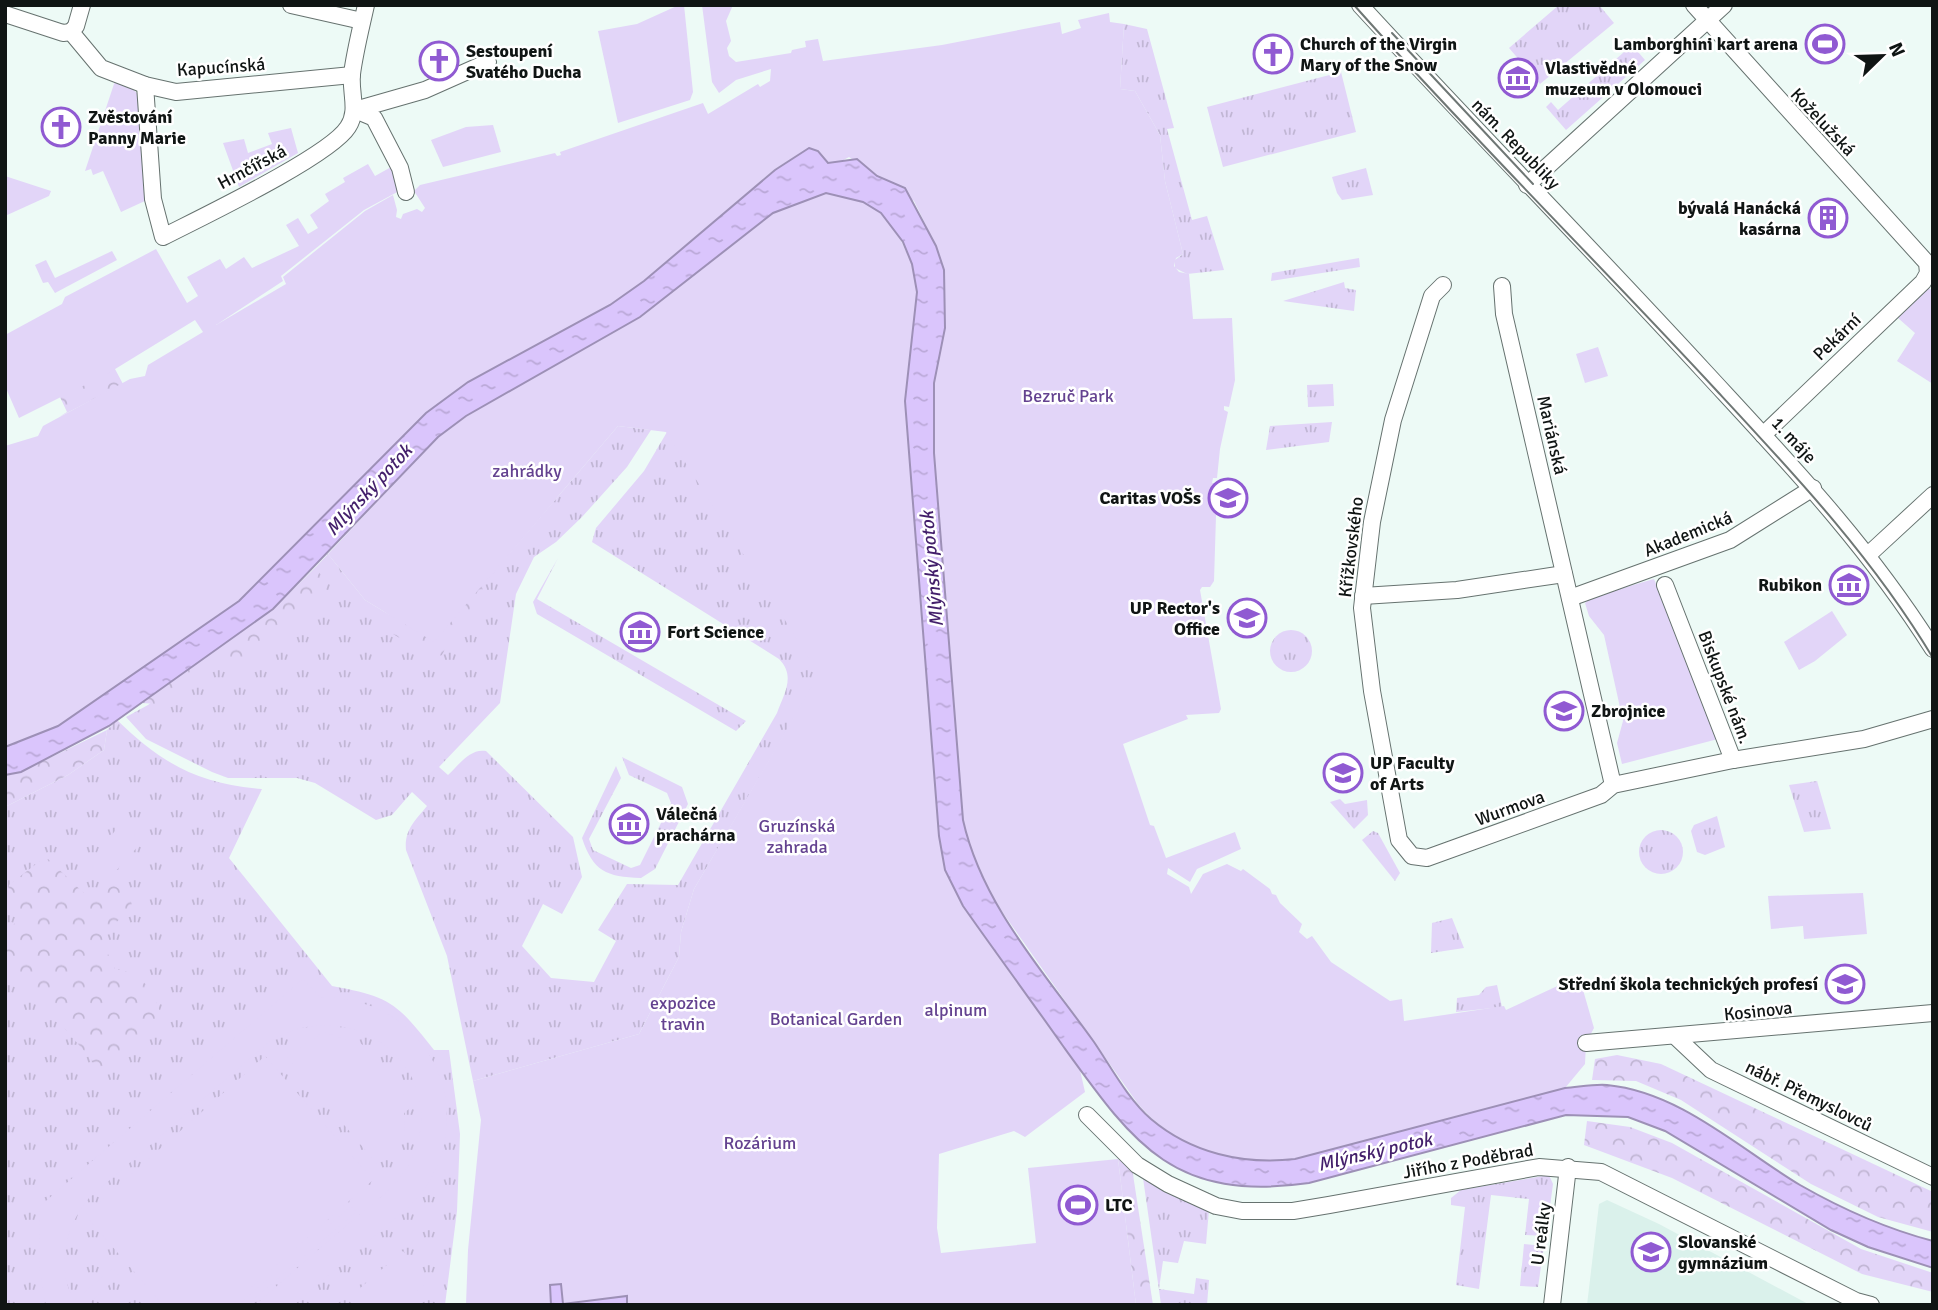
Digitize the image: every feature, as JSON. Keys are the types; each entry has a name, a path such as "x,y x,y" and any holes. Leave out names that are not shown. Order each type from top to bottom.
{"street":[{"path":"5,14 63,33 71,32 76,26 82,5"},
{"path":"291,5 364,13 352,75 355,110"},
{"name":"nám. Republiky","path":"1360,5 1527,185 1612,270"},
{"name":"Koželužská","path":"1694,5 1927,263"},
{"path":"1527,185 1724,5"},
{"name":"Kapucínská","path":"71,32 101,68 145,85 176,92 352,75"},
{"path":"355,110 425,90 488,62"},
{"name":"Hrnčířská","path":"145,85 153,200 163,237 302,162 335,140 348,127 355,110"},
{"path":"355,110 374,118 400,168 406,192"},
{"name":"Pekární","path":"1763,435 1923,282 1928,273 1927,263"},
{"name":"1. máje","path":"1612,270 1813,488 1868,555 1933,649"},
{"name":"Křížkovského","path":"1416,858 1404,849 1397,831 1372,691 1363,596 1372,522 1392,420 1432,296 1443,285"},
{"name":"Mariánská","path":"1502,286 1503,305 1564,574"},
{"name":"Akademická","path":"1570,598 1730,540 1813,488"},
{"path":"1868,555 1933,495"},
{"path":"1363,596 1457,590 1564,574 1613,785"},
{"name":"Biskupské nám.","path":"1613,785 1733,760 1665,585"},
{"path":"1733,760 1864,739 1933,719"},
{"name":"Wurmova","path":"1416,858 1427,858 1601,795 1613,785"},
{"name":"Kosinova","path":"1586,1043 1677,1038 1933,1013"},
{"name":"nábř. Přemyslovců","path":"1677,1038 1711,1070 1933,1177"},
{"name":"Jiřího z Poděbrad","path":"1087,1115 1137,1165 1167,1184 1206,1203 1242,1211 1265,1212 1329,1205 1505,1171 1568,1167 1613,1177 1856,1301 1871,1305"},
{"name":"U reálky","path":"1552,1305 1568,1167"}],"shaded area":[{"name":"Slovanské gymnázium","path":"1607,1200 1659,1224 1810,1305 1587,1305 1599,1204"}],"green space":[{"path":"684,5 693,92 690,100 618,123 598,31 637,24"},
{"name":"Bezruč Park","path":"702,5 733,5 726,21 731,41 727,48 729,56 736,62 791,53 792,50 806,47 805,41 818,39 823,61 942,45 1060,22 1062,34 1081,28 1078,20 1109,13 1110,22 1124,24 1120,89 1135,91 1160,135 1165,181 1183,254 1176,258 1174,266 1179,272 1189,274 1193,319 1232,318 1235,380 1229,407 1224,406 1224,410 1228,412 1217,478 1213,478 1212,483 1217,484 1214,581 1210,587 1202,587 1200,590 1221,709 1219,713 1186,715 1188,719 1123,744 1150,825 1154,826 1166,858 1235,832 1241,849 1197,869 1190,882 1168,868 1167,874 1189,887 1191,894 1203,874 1227,864 1241,871 1243,869 1276,895 1280,903 1302,924 1299,932 1307,939 1312,936 1331,962 1390,1001 1402,999 1404,1021 1504,1006 1506,1010 1579,976 1594,1028 1586,1043 1585,1064 1565,1088 1294,1159 1273,1161 1230,1157 1189,1143 1154,1120 1138,1104 993,899 971,851 963,820 934,453 934,383 945,328 944,270 936,246 914,201 849,157 838,163 828,163 818,151 801,153 775,169 644,281 610,305 468,382 239,601 58,726 5,747 5,446 38,436 43,426 130,379 145,376 148,365 203,332 195,320 107,374 19,418 5,386 5,335 62,304 65,297 156,249 187,303 198,296 187,277 220,259 226,269 244,257 252,268 299,246 286,225 298,218 308,234 318,228 310,215 329,201 325,194 345,182 343,178 368,164 375,176 393,166 401,190 364,210 281,276 283,281 216,325 286,284 283,277 365,211 393,195 396,217 401,219 403,214 417,209 422,212 425,208 414,191 420,185 555,153 557,156 561,155 560,152 703,103 708,114 758,84 760,87 770,81 771,69 736,80 719,93 712,82"},
{"path":"1559,5 1599,5 1614,23 1540,84 1509,48"},
{"path":"1124,24 1147,29 1174,128 1167,129 1192,220 1207,216 1224,270 1187,274 1175,268 1175,260 1183,254 1165,181 1160,135 1135,91 1120,89"},
{"path":"1632,45 1645,60 1566,130 1546,107 1551,102 1558,110"},
{"path":"1341,72 1356,132 1223,167 1207,107"},
{"path":"115,81 128,85 139,95 147,200 121,212 103,171 93,175 91,169 85,171"},
{"path":"493,125 501,152 443,167 431,140 466,127"},
{"path":"291,128 298,153 239,187 223,143 244,139 248,153 272,144 268,133"},
{"path":"1366,168 1373,195 1342,200 1332,177"},
{"path":"5,176 51,191 49,196 5,216"},
{"name":"Botanical Garden","path":"826,193 863,202 881,213 895,228 912,264 917,292 905,401 939,836 945,870 963,906 1080,1070 1085,1092 1025,1137 1014,1131 939,1154 937,1228 941,1253 1036,1243 1028,1168 1118,1159 1136,1305 466,1305 468,1250 481,1120 473,1081 639,1034 679,957 681,932 694,889 819,674 666,432 618,426 434,642 365,600 328,554 438,437 466,416 640,317 773,213"},
{"path":"112,251 117,260 55,293 48,282 43,283 35,265 46,260 55,278"},
{"path":"1359,258 1360,267 1271,281 1272,273"},
{"path":"1344,282 1345,288 1356,290 1354,311 1283,301"},
{"path":"1927,288 1933,290 1933,384 1897,361 1915,333 1898,318"},
{"path":"1598,347 1608,376 1585,383 1576,354"},
{"path":"102,369 115,369 123,384 59,417 67,412 60,397"},
{"path":"1333,384 1334,406 1308,407 1307,385"},
{"path":"1332,422 1329,442 1266,450 1270,426"},
{"path":"618,426 651,430 627,467 582,517 556,542 534,557 516,594 500,703 439,767 448,775 470,755 486,751 573,837 582,877 562,914 543,904 522,946 551,978 594,982 616,941 598,930 627,884 678,885 777,713 787,685 787,672 779,659 592,542 596,528 644,471 667,432 820,674 694,889 681,932 679,957 639,1034 473,1081 447,956 406,850 409,831 427,806 412,792 392,815 376,820 315,783 297,778 228,778 146,739 126,717 148,705 296,588 328,554 365,600 434,642"},
{"path":"556,499 482,587 485,605 483,610 454,629 442,655 433,659 423,653 419,640 403,640 393,634 389,615 360,593"},
{"path":"558,558 537,599 746,721 736,731 537,614 533,602"},
{"path":"316,567 325,582 325,593 256,654 235,668 219,660 156,704 142,703 272,610"},
{"path":"1654,579 1718,739 1622,764 1617,743 1623,721 1604,635 1589,616 1585,603 1592,597"},
{"path":"1832,611 1847,635 1815,661 1799,670 1784,642"},
{"path":"1291,630 1306,636 1312,651 1306,666 1291,672 1276,666 1270,651 1276,636"},
{"path":"5,714 23,771 107,730 104,750 68,775 5,807"},
{"path":"117,720 150,749 183,769 219,782 262,789 229,858 332,986 368,994 391,1004 411,1022 434,1050 449,1050 460,1134 457,1211 445,1305 5,1305 5,807 68,775 104,750 107,730"},
{"path":"622,757 682,787 688,804 655,869 641,878 619,876 602,870 591,858 582,838 616,766 621,778 589,839 593,850 631,868 640,865 671,803 667,793 629,775"},
{"path":"1817,781 1831,829 1804,832 1789,785"},
{"path":"1340,799 1345,804 1367,800 1368,815 1354,829 1330,802"},
{"path":"1717,816 1725,847 1705,855 1697,852 1691,831 1694,825"},
{"path":"120,825 141,843 107,881 87,864"},
{"path":"1661,830 1676,837 1683,852 1676,867 1661,874 1646,867 1639,852 1646,837"},
{"path":"1373,831 1378,833 1400,873 1395,881 1362,840"},
{"path":"48,859 90,899 100,897 107,881 129,895 132,905 106,934 108,954 115,969 135,975 148,987 163,1024 103,1073 5,959 5,932 21,918 6,900 9,885 40,861"},
{"path":"1863,893 1867,934 1804,939 1803,926 1771,929 1768,896"},
{"path":"1452,918 1464,948 1431,953 1432,923"},
{"path":"303,979 320,997 351,1000 392,1016 415,1036 435,1066 442,1084 447,1123 439,1161 419,1196 294,1305 255,1305 392,1187 411,1160 421,1126 419,1095 407,1069 387,1047 361,1032 332,1026 300,1028 269,1042 89,1198 69,1234 65,1261 68,1288 74,1301 113,1268 119,1276 87,1305 46,1305 39,1267 40,1206"},
{"path":"1497,985 1502,1007 1456,1012 1457,998 1479,995 1486,987"},
{"path":"323,1032 348,1040 354,1035 413,1106 404,1113 405,1139 377,1164 287,1057"},
{"path":"1617,1055 1661,1064 1933,1192 1933,1232 1878,1217 1811,1184 1681,1100 1636,1081 1592,1080 1595,1059"},
{"path":"265,1056 373,1180 231,1305 163,1305 85,1215"},
{"path":"1587,1121 1630,1127 1672,1143 1861,1249 1933,1273 1933,1292 1862,1274 1672,1178 1584,1145"},
{"path":"1118,1159 1132,1168 1153,1305 1136,1305"},
{"path":"1549,1175 1553,1184 1546,1236 1525,1235 1529,1199 1491,1195 1479,1289 1456,1285 1465,1207 1451,1205 1451,1198 1461,1190"},
{"path":"1143,1178 1209,1210 1206,1244 1184,1241 1178,1263 1163,1261 1159,1289 1194,1294 1196,1278 1209,1280 1207,1305 1161,1305"},
{"path":"351,1206 356,1212 247,1305 238,1305"},
{"path":"1524,1244 1544,1246 1538,1287 1520,1286"},
{"path":"403,1251 429,1281 400,1305 373,1305 359,1289"}],"water":[{"name":"Mlýnský potok","path":"809,148 818,151 828,163 857,159 877,176 905,188 936,246 944,270 945,328 934,383 934,453 963,820 984,881 1017,937 1127,1092 1151,1119 1183,1140 1218,1154 1256,1160 1295,1159 1565,1088 1607,1085 1634,1090 1684,1110 1800,1185 1832,1202 1865,1218 1933,1241 1933,1268 1868,1247 1831,1230 1665,1131 1628,1117 1566,1115 1309,1183 1263,1187 1224,1184 1191,1174 1162,1159 1137,1138 1089,1081 988,941 963,906 945,870 939,836 905,401 917,292 912,264 903,242 881,213 863,202 826,193 773,213 640,317 466,416 438,437 273,609 109,726 21,772 5,775 5,747 58,726 239,601 426,413 468,382 610,305 644,281 775,170"},
{"path":"561,1284 563,1304 627,1296 627,1305 551,1305 550,1285"}],"tram line":[{"path":"1354,5 1804,486 1885,586 1933,658"},
{"path":"1392,33 1533,184"}],"place":[{"name":"Lamborghini kart arena","path":"1825,44"},
{"name":"Church of the Virgin Mary of the Snow","path":"1273,54"},
{"name":"Sestoupení Svatého Ducha","path":"439,61"},
{"name":"Vlastivědné muzeum v Olomouci","path":"1518,78"},
{"name":"Zvěstování Panny Marie","path":"61,127"},
{"name":"bývalá Hanácká kasárna","path":"1828,218"},
{"name":"Caritas VOŠs","path":"1228,498"},
{"name":"Rubikon","path":"1849,585"},
{"name":"UP Rector's Office","path":"1247,618"},
{"name":"Fort Science","path":"640,632"},
{"name":"Zbrojnice","path":"1564,711"},
{"name":"UP Faculty of Arts","path":"1343,773"},
{"name":"Válečná prachárna","path":"629,824"},
{"name":"Střední škola technických profesí","path":"1845,984"},
{"name":"LTC","path":"1078,1205"},
{"name":"Slovanské gymnázium","path":"1651,1252"}],"park label":[{"name":"zahrádky","path":"527,471"},
{"name":"Gruzínská zahrada","path":"797,836"},
{"name":"alpinum","path":"956,1010"},
{"name":"expozice travin","path":"683,1013"},
{"name":"Rozárium","path":"760,1143"}]}
